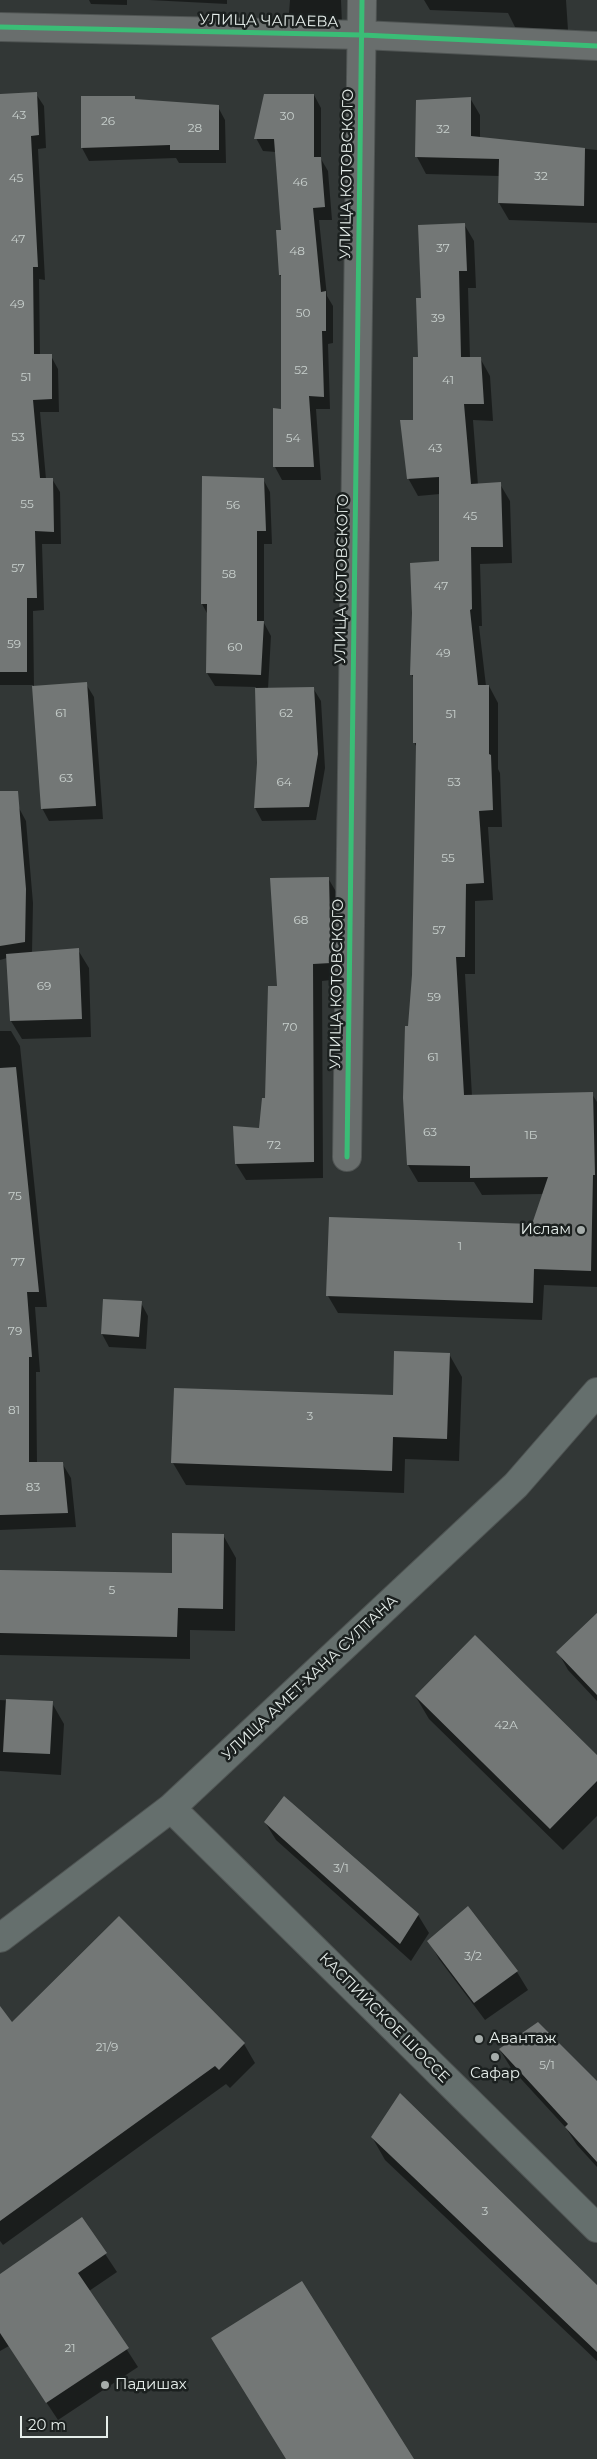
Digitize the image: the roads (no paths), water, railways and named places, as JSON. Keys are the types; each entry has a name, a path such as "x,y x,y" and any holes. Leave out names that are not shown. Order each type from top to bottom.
{"main road":[{"name":"УЛИЦА АМЕТ-ХАНА СУЛТАНА","path":"0,1938 171,1808 516,1484 597,1392"},
{"name":"КАСПИЙСКОЕ ШОССЕ","path":"171,1808 597,2228"}],"street":[{"name":"УЛИЦА КОТОВСКОГО","path":"347,1157 362,0"},
{"name":"УЛИЦА ЧАПАЕВА","path":"0,27 362,35 597,46"}],"place":[{"name":"Ислам","path":"581,1230"},
{"name":"Авантаж","path":"479,2039"},
{"name":"Сафар","path":"495,2057"},
{"name":"Падишах","path":"105,2385"}]}
